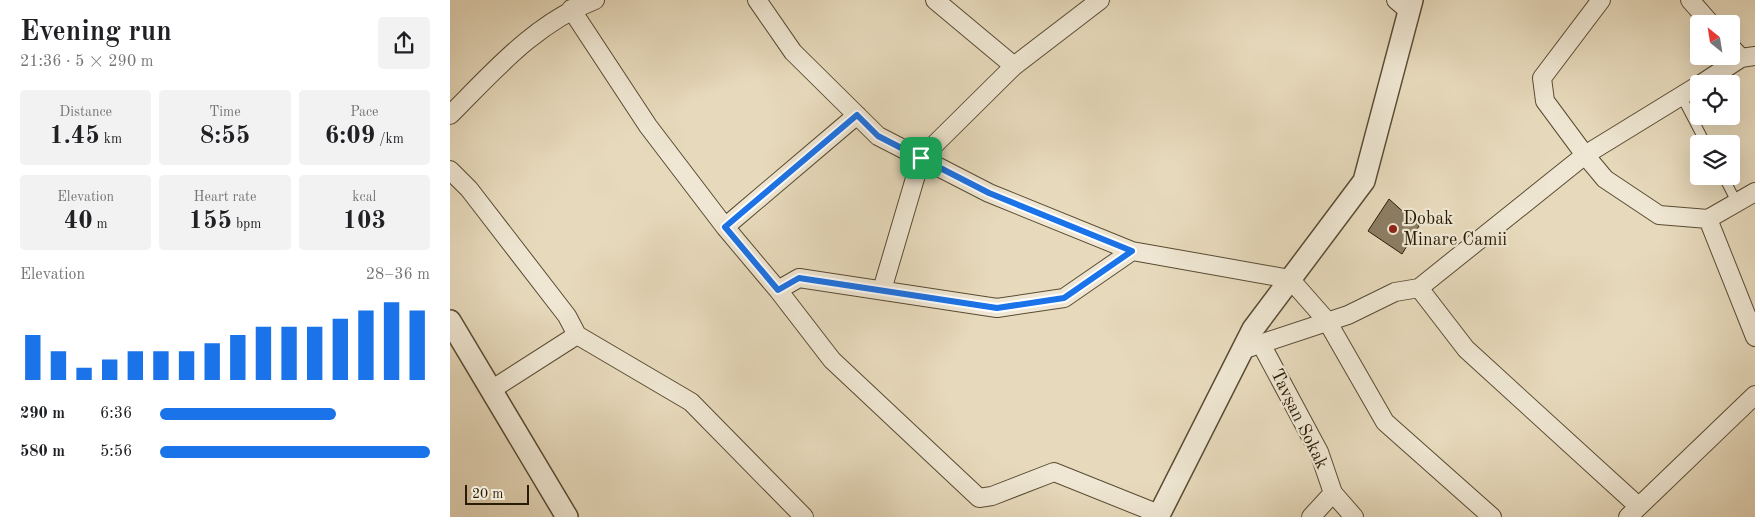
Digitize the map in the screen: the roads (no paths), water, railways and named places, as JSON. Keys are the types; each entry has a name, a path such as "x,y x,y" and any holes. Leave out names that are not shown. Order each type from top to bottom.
{"street":[{"path":"450,116 516,47 571,9 595,0"},
{"path":"756,0 793,52 878,136 989,193 1132,251 1290,279 1327,321 1385,422 1492,517"},
{"path":"935,0 1014,66"},
{"path":"882,290 921,158 1014,66 1100,0"},
{"path":"1601,0 1542,78 1545,101 1585,155 1605,179 1659,215 1708,219 1736,201 1755,192"},
{"path":"1690,0 1703,15"},
{"path":"571,9 648,126 725,227 778,290 832,360 979,498 992,496 1054,472 1159,516 1252,347 1253,329 1364,181 1406,4"},
{"path":"1713,75 1743,54"},
{"path":"1252,347 1348,315 1395,292 1419,288 1585,155 1690,90"},
{"path":"725,227 857,115"},
{"path":"450,170 469,189 567,316 576,335 691,402 804,517"},
{"path":"1708,219 1755,337"},
{"path":"778,290 799,278 997,308 1064,298 1132,251"},
{"path":"1419,288 1466,349 1633,511 1755,395"},
{"path":"450,321 567,517"},
{"path":"491,390 576,335"},
{"name":"Tavşan Sokak","path":"1252,347 1319,452 1333,493 1354,517"},
{"path":"1311,517 1333,493"}],"lane":[{"path":"1681,96 1701,135"},
{"path":"1728,185 1736,201"}],"place":[{"name":"Dobak Minare Camii","path":"1393,229"}]}
